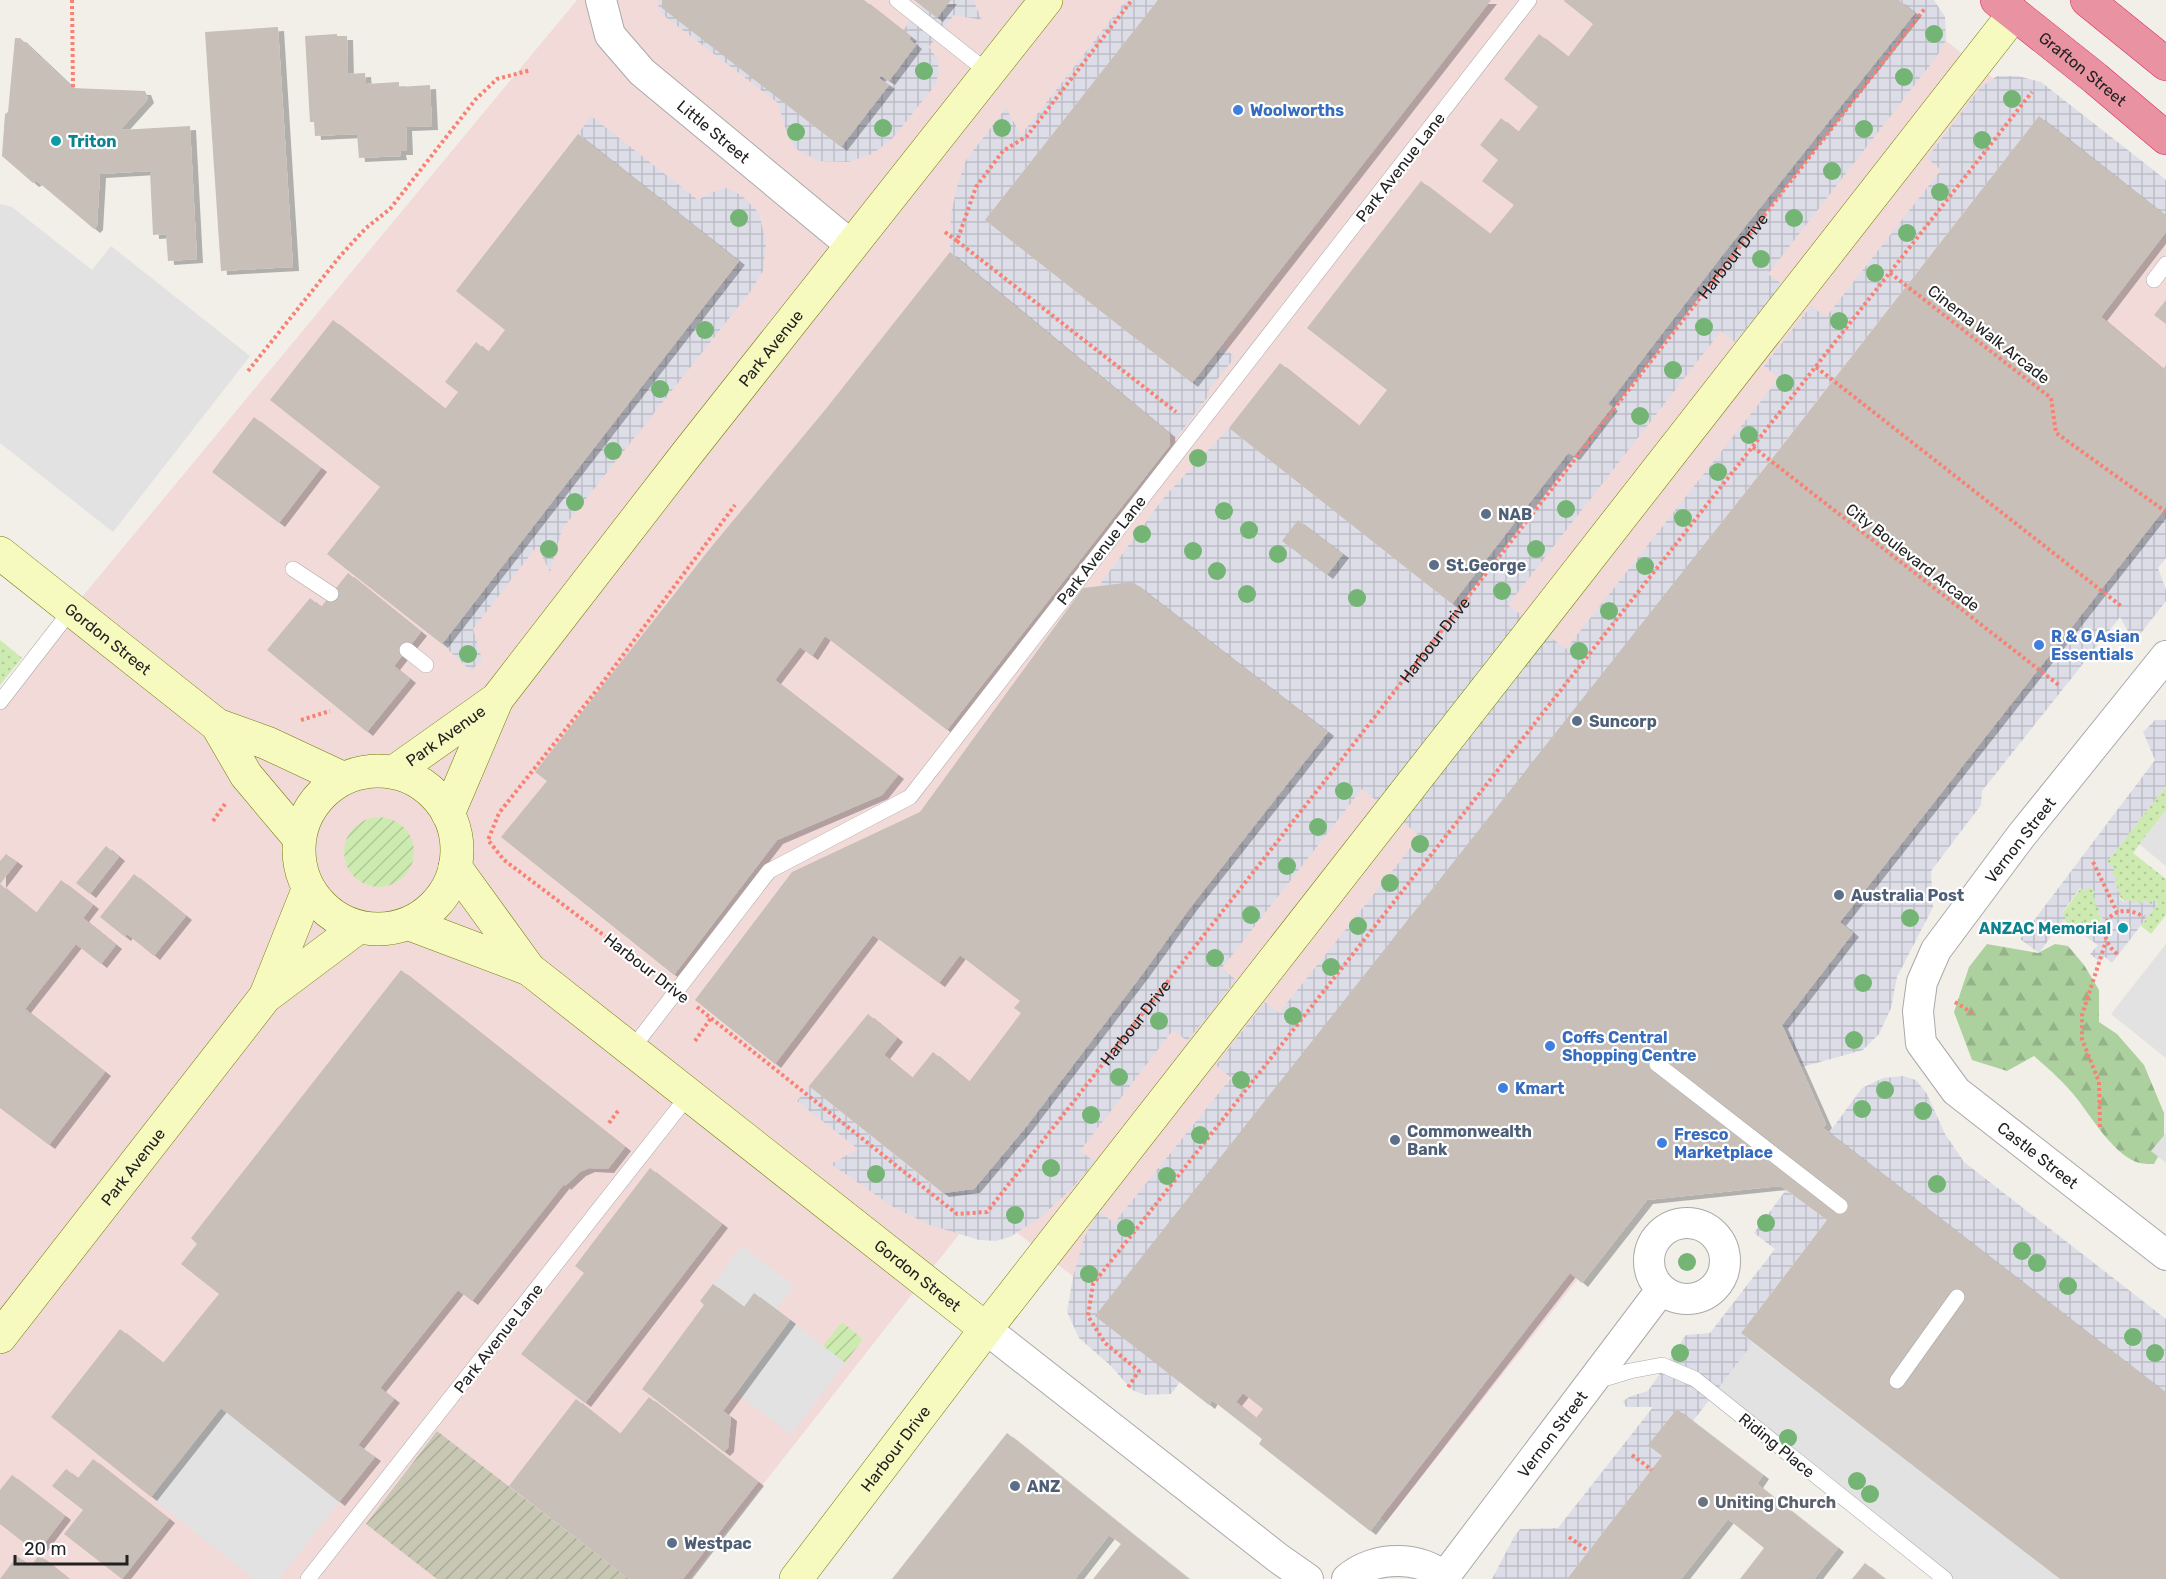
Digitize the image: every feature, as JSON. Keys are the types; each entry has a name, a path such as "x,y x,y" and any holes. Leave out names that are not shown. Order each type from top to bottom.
{"highway":[{"path":"2087,0 2166,64"},
{"name":"Grafton Street","path":"2012,4 2166,138"}],"street":[{"name":"Little Street","path":"601,0 610,35 642,72 852,246"},
{"name":"Park Avenue","path":"448,814 497,699 696,442 1046,0"},
{"name":"Harbour Drive","path":"796,1579 986,1329 2012,4"},
{"name":"Gordon Street","path":"0,553 217,724 267,743 342,778"},
{"name":"Vernon Street","path":"1921,1043 1918,1011 1922,982 1936,950 2022,836 2166,656"},
{"name":"Park Avenue","path":"394,772 497,699"},
{"name":"Gordon Street","path":"217,724 246,774 299,838"},
{"path":"376,770 394,772 416,780 435,795 448,814 455,831 456,867 447,891 431,910 410,924 384,930 357,928 321,907 308,890 301,873 298,855 299,838 307,814 322,793 342,778 359,772 376,770"},
{"name":"Gordon Street","path":"456,867 529,969 688,1096 1278,1558 1308,1579"},
{"name":"Park Avenue","path":"265,997 308,890"},
{"name":"Gordon Street","path":"410,924 529,969"},
{"name":"Park Avenue","path":"0,1337 265,997 357,928"},
{"name":"Castle Street","path":"1921,1043 1956,1091 2166,1255"},
{"name":"Vernon Street","path":"1446,1578 1661,1290"},
{"path":"1347,1579 1372,1564 1397,1560 1423,1564 1446,1578"}],"lane":[{"path":"897,0 989,73"},
{"name":"Park Avenue Lane","path":"631,1050 769,871 910,796 1529,0"},
{"path":"2154,280 2166,264"},
{"path":"293,569 331,594"},
{"path":"0,702 72,609"},
{"path":"407,650 426,664"},
{"path":"1657,1064 1840,1206"},
{"name":"Park Avenue Lane","path":"308,1579 688,1096"},
{"path":"1897,1381 1957,1297"},
{"name":"Riding Place","path":"1590,1383 1630,1371 1662,1365 1695,1379 1945,1579"}],"path":[{"path":"72,0 73,88"},
{"path":"957,241 976,187 1003,151 1027,136 1132,0"},
{"name":"Harbour Drive","path":"735,505 600,686 499,813 488,840 504,860 676,990 957,1214 987,1212 1926,7"},
{"path":"248,371 341,255 366,228 390,210 476,99 497,78 531,70"},
{"path":"1128,1387 1139,1371 1105,1343 1088,1316 1093,1284 2032,92"},
{"path":"945,232 1196,429"},
{"name":"Cinema Walk Arcade","path":"1890,273 2051,398 2056,433 2166,512"},
{"path":"1816,367 2121,606"},
{"name":"City Boulevard Arcade","path":"1753,447 2060,686"},
{"path":"292,722 330,711"},
{"path":"2093,862 2117,912"},
{"path":"2117,954 2106,941 2104,933 2106,924 2117,912 2125,909 2134,910 2144,917"},
{"path":"2042,927 2104,933"},
{"path":"2100,1127 2099,1082 2082,1039 2082,1015 2106,941"},
{"path":"1947,997 1974,1014"},
{"path":"695,1041 711,1018"},
{"path":"609,1123 618,1111"},
{"path":"1632,1455 1652,1470"},
{"path":"1569,1537 1588,1551"}],"shaded area":[{"path":"577,0 1895,0 2166,216 2166,534 1386,1522 982,1205 689,1579 0,1579 0,703 72,609"},
{"path":"658,0 662,0 663,8 841,147 889,85 879,78 881,76 889,81 916,45 909,39 911,36 903,30 922,7 951,0 973,0 982,20 954,15 929,47 937,58 939,70 936,84 892,139 872,154 848,162 819,161 794,148 778,103 663,15 659,9"},
{"path":"1126,0 1158,0 985,220 1192,383 1222,347 1235,357 1208,391 1210,394 1176,438 950,252 951,214 966,160 1006,108 1021,135"},
{"path":"1899,0 1934,0 1945,17 1946,40 1937,56 1768,274 1782,284 1735,342 1721,331 1508,605 1566,649 1779,378 1764,366 1811,306 1826,317 1941,170 1927,158 1980,88 1997,76 2018,76 2041,82 2166,180 2166,216 2039,116 1686,568 1180,1382 1171,1394 1145,1395 1132,1390 1111,1366 1079,1338 1067,1312 1073,1277 1084,1238 1099,1211 1114,1223 1231,1078 1216,1065 1265,1002 1279,1013 1420,836 1362,789 1222,968 1236,980 1208,1016 1187,1041 1173,1030 1080,1151 1095,1162 1042,1216 1010,1237 996,1241 979,1240 930,1225 895,1208 831,1164 858,1149 797,1101 809,1086 942,1193 974,1189 1026,1126 1239,845 1098,587 1165,496 1229,428 1452,604 1568,453 1574,456 1612,407 1608,404 1914,13"},
{"path":"591,116 698,200 726,188 741,195 759,213 766,244 763,271 750,292 562,529 550,572 537,546 473,629 482,659 471,671 442,644 739,262 578,134"},
{"path":"0,204 12,207 92,270 111,246 250,356 113,532 0,443"},
{"path":"2166,507 2166,558 2158,568 2166,590 2166,601 2134,642 2120,617 1982,791 1981,805 1931,871 1933,907 1897,977 1891,1008 1879,1034 1863,1050 1802,1067 1782,1025 1853,933 1840,922"},
{"path":"2155,720 2166,720 2166,786 2107,862 2115,869 2111,873 2117,878 2114,882 2119,887 2116,890 2121,894 2119,898 2124,902 2127,899 2133,903 2136,900 2141,904 2145,900 2151,904 2155,900 2158,903 2112,963 2105,957 2100,962 2090,954 2098,945 2082,934 2079,937 2066,932 2061,937 2054,932 2039,953 2020,939 2155,760 2143,732","holes":["2089,887 2095,892 2092,896 2097,901 2094,905 2100,909 2097,913 2103,918 2096,926 2092,923 2089,927 2082,921 2078,926 2073,922 2069,926 2063,921 2066,917 2062,913 2080,888 2085,891"]},
{"path":"2166,810 2166,866 2139,844"},
{"path":"2166,944 2166,1058 2111,1014"},
{"path":"1903,1076 1916,1080 1927,1094 1945,1134 1964,1162 2166,1319 2166,1393 1829,1133 1862,1088 1883,1078"},
{"path":"2166,1133 2166,1163 2151,1151"},
{"path":"1786,1190 1827,1220 1741,1333 1753,1343 1693,1421 1677,1409 1649,1445 1662,1456 1567,1579 1492,1579 1520,1529 1558,1528 1653,1407 1626,1407 1623,1401 1648,1391 1686,1335 1710,1333 1775,1249 1754,1233"},
{"path":"742,1246 794,1286 776,1310 754,1294 744,1307 713,1284"},
{"path":"790,1320 845,1363 791,1435 736,1393"},
{"path":"1753,1343 2060,1579 1954,1579 1714,1393"},
{"path":"221,1408 339,1502 279,1579 254,1579 151,1497"},
{"path":"437,1431 629,1579 437,1579 366,1524"}],"green space":[{"path":"0,640 22,658 0,685"},
{"path":"2166,786 2166,810 2133,853 2166,879 2166,915 2151,934 2141,926 2158,903 2134,904 2121,898 2107,862"},
{"path":"379,817 398,823 408,833 414,852 408,871 398,881 379,887 360,881 350,871 344,852 350,833 360,823"},
{"path":"2089,887 2095,892 2103,917 2096,926 2080,927 2067,923 2062,914 2081,888"},
{"path":"1987,944 2038,953 2055,944 2068,946 2084,965 2099,990 2099,1022 2117,1034 2144,1065 2164,1113 2164,1146 2154,1164 2140,1163 2122,1154 2068,1088 2034,1056 2007,1071 1972,1060 1954,1012 1969,967"},
{"path":"842,1322 863,1339 845,1363 823,1346"}],"building":[{"path":"662,0 864,0 911,37 909,39 916,45 889,81 881,76 879,78 889,85 841,147 662,8"},
{"path":"914,0 951,0 937,18"},
{"name":"Woolworths","path":"1158,0 1491,0 1192,383 985,220"},
{"path":"1565,0 1899,0 1915,13 1724,253 1608,404 1612,407 1574,456 1568,453 1452,604 1229,428 1280,363 1359,426 1387,390 1307,328 1421,181 1490,234 1514,205 1482,181 1498,160 1480,145 1501,118 1518,132 1538,107 1504,79 1539,34 1568,57 1593,24"},
{"path":"278,27 293,267 221,271 205,32"},
{"path":"337,34 337,36 347,36 348,74 365,73 366,84 399,82 399,87 430,85 432,126 406,127 407,151 400,151 401,156 359,158 357,134 315,136 314,122 310,122 305,36"},
{"name":"Triton","path":"15,38 20,38 73,88 145,91 148,99 120,130 190,126 197,259 168,261 166,234 153,235 150,171 100,174 97,226 94,229 37,181 33,183 2,156"},
{"path":"2039,116 2166,216 2166,232 2101,317 2163,369 2166,365 2166,507 1840,922 1853,933 1782,1025 1826,1124 1823,1128 2166,1393 2166,1579 2060,1579 1741,1333 1827,1220 1781,1186 1647,1200 1582,1283 1570,1273 1370,1531 1259,1444 1262,1439 1212,1400 1209,1405 1095,1316 1778,451","holes":["1243,1393 1263,1409 1256,1418 1236,1402"]},
{"path":"578,134 739,261 442,644 327,554 380,487 270,400 333,320 445,409 458,392 445,382 476,342 488,352 505,330 456,291"},
{"path":"950,252 1169,433 1170,445 947,730 825,636 812,656 800,647 775,680 898,775 882,795 777,840 674,975 501,837 547,781 535,772 712,546 825,410"},
{"path":"2166,300 2166,324 2154,315"},
{"path":"254,417 321,468 279,523 212,472"},
{"path":"1298,520 1343,554 1327,575 1282,541"},
{"path":"348,573 421,632 394,666 410,679 367,732 267,650 310,598 321,607"},
{"path":"1133,582 1328,732 1189,909 1026,1127 974,1189 943,1193 809,1086 868,1014 897,1038 884,1055 912,1078 933,1052 969,1082 1021,1013 1014,1008 1020,1001 960,955 939,983 873,935 775,1064 695,1000 792,872 920,812 1083,588"},
{"path":"106,846 119,857 90,894 76,883"},
{"path":"6,854 17,862 0,884 0,861"},
{"path":"134,874 186,916 154,956 127,934 125,937 100,917"},
{"path":"61,880 93,905 83,918 116,945 101,964 76,944 25,1009 105,1072 49,1145 0,1108 0,884 36,913"},
{"path":"401,970 625,1147 608,1169 589,1168 580,1172 565,1186 564,1184 472,1301 458,1290 380,1388 394,1399 358,1445 375,1457 339,1502 221,1408 151,1497 51,1417 120,1329 163,1363 219,1294 181,1264 197,1244 191,1238"},
{"path":"650,1168 722,1224 585,1403 521,1354 584,1273 575,1266"},
{"path":"713,1284 744,1307 754,1293 790,1320 723,1411 731,1417 728,1448 724,1452 642,1389 704,1305 700,1301"},
{"path":"649,1397 758,1482 683,1579 629,1579 509,1486 576,1399 620,1434"},
{"name":"Uniting Church","path":"1677,1409 1763,1475 1757,1484 1838,1548 1814,1579 1740,1579 1764,1548 1728,1519 1681,1579 1567,1579 1662,1456 1648,1445"},
{"path":"1007,1433 1189,1579 1093,1579 1121,1544 1109,1535 1075,1579 892,1579"},
{"path":"93,1459 169,1519 122,1579 64,1534 83,1510 52,1486 66,1469 78,1478"},
{"path":"12,1475 65,1516 37,1553 0,1524 0,1490"},
{"path":"39,1555 69,1579 0,1579 17,1556 31,1566"},
{"path":"1865,1563 1885,1579 1852,1579"}],"place":[{"name":"Woolworths","path":"1238,110"},
{"name":"Triton","path":"56,141"},
{"name":"NAB","path":"1486,514"},
{"name":"St.George","path":"1434,565"},
{"name":"R & G Asian Essentials","path":"2039,645"},
{"name":"Suncorp","path":"1577,721"},
{"name":"Australia Post","path":"1839,895"},
{"name":"ANZAC Memorial","path":"2123,928"},
{"name":"Coffs Central Shopping Centre","path":"1550,1046"},
{"name":"Kmart","path":"1503,1088"},
{"name":"Commonwealth Bank","path":"1395,1140"},
{"name":"Fresco Marketplace","path":"1662,1143"},
{"name":"ANZ","path":"1015,1486"},
{"name":"Uniting Church","path":"1703,1502"},
{"name":"Westpac","path":"672,1543"}]}
